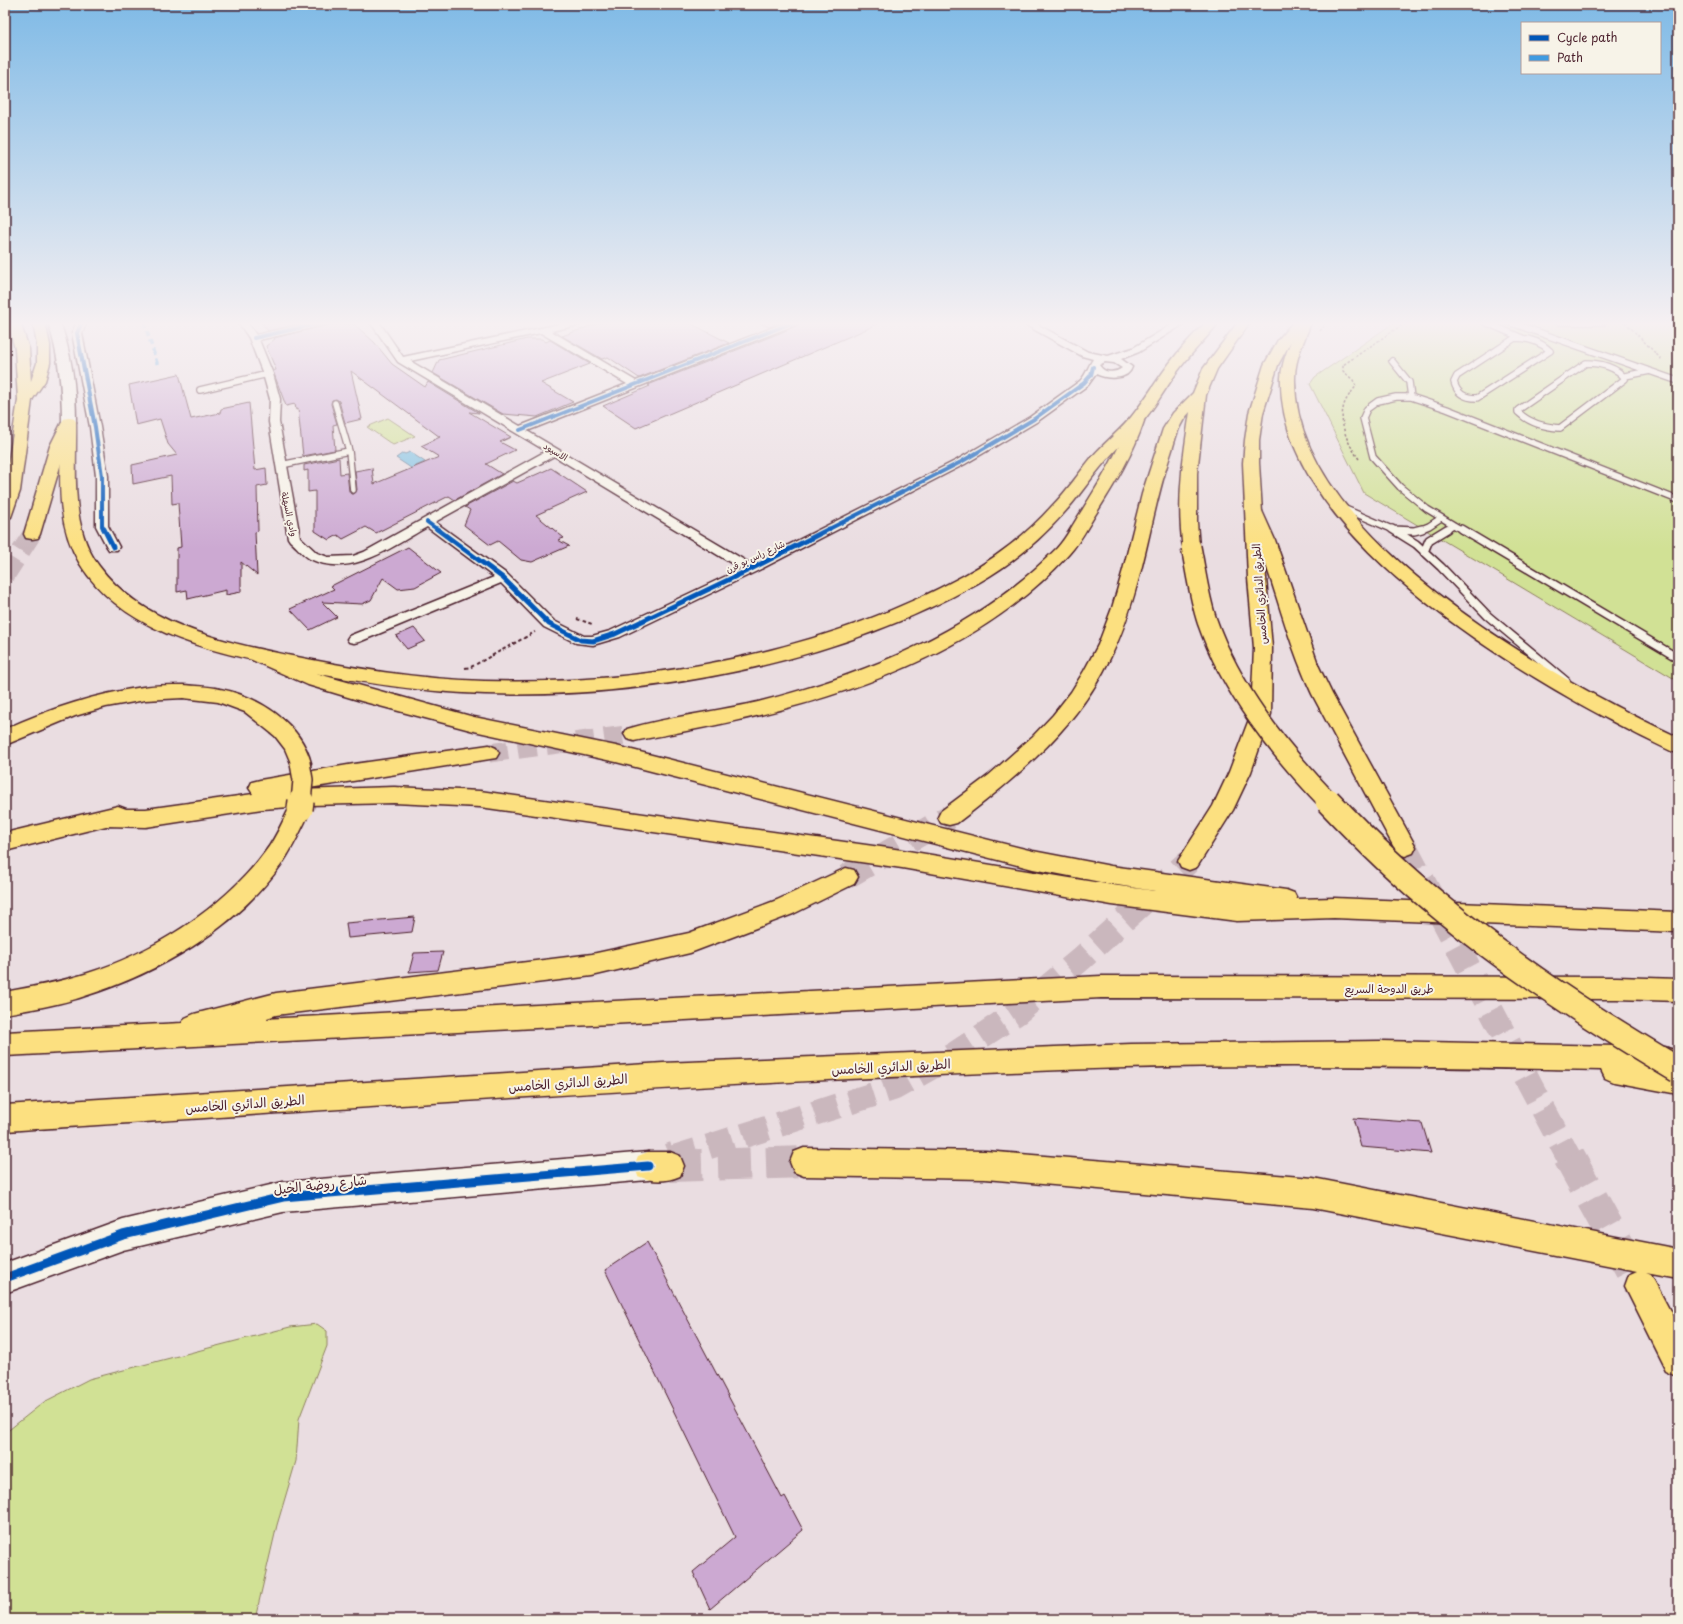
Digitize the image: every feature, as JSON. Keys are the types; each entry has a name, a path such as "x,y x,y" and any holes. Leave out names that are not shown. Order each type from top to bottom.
{"main road":[{"path":"69,422 69,493 71,523 80,549 93,571 118,597 151,619 192,637 259,656 319,668 417,683 467,687 530,687 615,683 666,676 756,659 852,633 898,615 954,589 991,568 1039,530 1059,509 1103,454 1136,420 1152,398"},
{"path":"949,817 998,780 1038,744 1069,711 1088,682 1107,646 1119,614 1156,472 1172,425 1179,415 1196,398"},
{"path":"1199,398 1189,473 1189,522 1191,547 1197,581 1208,622 1225,662 1246,700 1265,728 1288,758 1344,820 1396,870 1449,916 1502,957 1596,1020 1678,1070"},
{"name":"الطريق الدائري الخامس","path":"1189,861 1222,810 1240,772 1261,714 1263,648 1257,578 1251,463 1252,440 1256,412 1260,398"},
{"path":"1290,398 1291,412 1296,433 1312,469 1356,529 1387,560 1465,624 1541,673 1678,746"},
{"path":"5,514 12,491 25,400"},
{"path":"634,734 757,709 858,678 904,660 945,640 981,618 1014,596 1041,573 1064,550 1098,500 1124,454 1130,441 1136,420"},
{"path":"32,534 58,446 69,422"},
{"path":"1254,511 1267,540 1309,668 1405,847"},
{"path":"259,656 315,680 361,694 474,724 624,756 1033,860 1111,875 1334,908"},
{"path":"5,738 64,712 105,700 145,693 183,692 217,695 246,704 270,718 287,737 299,757 303,775 303,791 300,809 286,837 269,864 249,886 214,918 178,943 138,964 96,982 52,994 5,1003"},
{"path":"5,842 105,817 207,797 339,775 489,753"},
{"path":"105,817 146,818 262,801 307,797 394,794 480,799 902,859 1112,895 1237,911 1334,908 1678,922"},
{"path":"5,1044 147,1038 276,1004 592,965 690,943 785,907 846,877"},
{"name":"طريق الدوحة السريع","path":"147,1038 1101,987 1601,988 1678,990"},
{"name":"الطريق الدائري الخامس","path":"5,1118 663,1076 1131,1056 1381,1053 1544,1056"},
{"path":"1544,1056 1678,1060"},
{"path":"1544,1056 1678,1081"},
{"path":"804,1162 985,1164 1313,1193 1678,1264"},
{"path":"1640,1286 1678,1359"}],"street":[{"path":"69,422 70,398"},
{"path":"89,398 102,476 102,526 113,547"},
{"name":"وادي السهلة","path":"274,398 274,422 280,465 294,538 313,556 326,561 341,562 368,555 555,451"},
{"name":"الاسيود","path":"465,398 751,568"},
{"path":"520,430 603,398"},
{"name":"شارع راس بو قرن","path":"426,522 502,578 549,624 581,640 593,641 615,634 751,568 961,462 1034,419 1063,398"},
{"path":"354,639 502,578"},
{"name":"شارع روضة الخيل","path":"5,1278 123,1235 284,1197 663,1164"}],"lane":[{"path":"1392,398 1378,401 1367,409 1363,418 1373,457 1400,487 1427,509 1441,518 1678,658"},
{"path":"1413,398 1488,424 1678,500"},
{"path":"1536,398 1518,410 1518,412 1524,417 1542,425 1560,428 1600,398"},
{"path":"335,403 350,451 353,490"},
{"path":"280,465 350,451"},
{"path":"1338,506 1392,529 1416,544 1441,567 1488,616 1590,700"},
{"path":"1392,529 1415,532 1428,528 1441,518"},
{"path":"1424,552 1429,540 1453,525"}],"path":[{"path":"1349,398 1344,405 1343,418 1345,436 1359,459"}],"green space":[{"path":"1317,398 1678,398 1678,681 1364,493"},
{"path":"388,418 415,436 393,445 367,427"},
{"path":"317,1324 327,1331 327,1346 299,1419 296,1461 277,1525 255,1619 5,1619 5,1433 44,1402 89,1379 290,1327"}],"water":[{"path":"410,452 425,462 411,468 396,458 403,453 405,454"}],"building":[{"path":"131,398 185,398 191,419 220,413 221,409 249,403 255,470 266,468 267,485 257,487 258,531 255,532 257,575 241,562 241,592 226,595 226,590 188,599 187,590 177,592 177,548 181,547 178,503 172,504 171,476 133,484 132,465 177,455 168,444 160,419 136,425"},
{"path":"283,398 357,398 362,419 345,423 339,401 336,399 332,400 331,404 337,424 333,425 335,450 303,456 298,409 296,410 295,404 286,406"},
{"path":"387,398 454,398 479,413 469,412 511,437 500,442 515,450 486,464 502,474 455,500 449,496 376,533 366,527 343,539 338,535 329,540 315,531 315,491 308,492 308,470 304,471 304,465 339,458 340,474 347,473 349,491 351,494 354,494 357,490 355,471 372,468 374,484 439,457 421,446 440,437"},
{"path":"475,398 566,398 573,402 537,417 503,414"},
{"path":"622,398 706,398 636,428 603,406"},
{"path":"551,468 587,492 536,515 564,538 558,540 569,546 532,562 521,560 498,541 490,545 464,525 470,510 465,507 513,481 517,483"},
{"path":"408,547 441,573 415,587 398,589 383,578 371,600 362,604 322,602 337,617 310,630 290,609 334,589 331,586"},
{"path":"414,628 425,641 407,649 396,636"},
{"path":"415,917 412,932 348,938 346,923"},
{"path":"443,952 438,970 409,972 414,953"},
{"path":"1353,1118 1422,1123 1431,1153 1361,1147"},
{"path":"647,1242 782,1498 785,1496 803,1530 710,1609 693,1572 735,1537 605,1270"}],"tunnel":[{"path":"5,576 32,534"},
{"path":"489,753 634,734"},
{"path":"846,877 949,817"},
{"path":"1405,847 1569,1158"},
{"path":"675,1157 894,1088 955,1054 1018,1012 1081,959 1189,861"},
{"path":"671,1159 675,1157"},
{"path":"1569,1157 1640,1286"},
{"path":"670,1166 804,1162"}],"cycle path":[{"path":"89,398 102,476 102,526 113,547"},
{"path":"520,430 602,398"},
{"path":"427,522 503,578 549,624 581,640 593,641 615,634 751,569 961,462 1034,419 1063,398"},
{"path":"5,1278 123,1235 283,1197 648,1166"}]}
